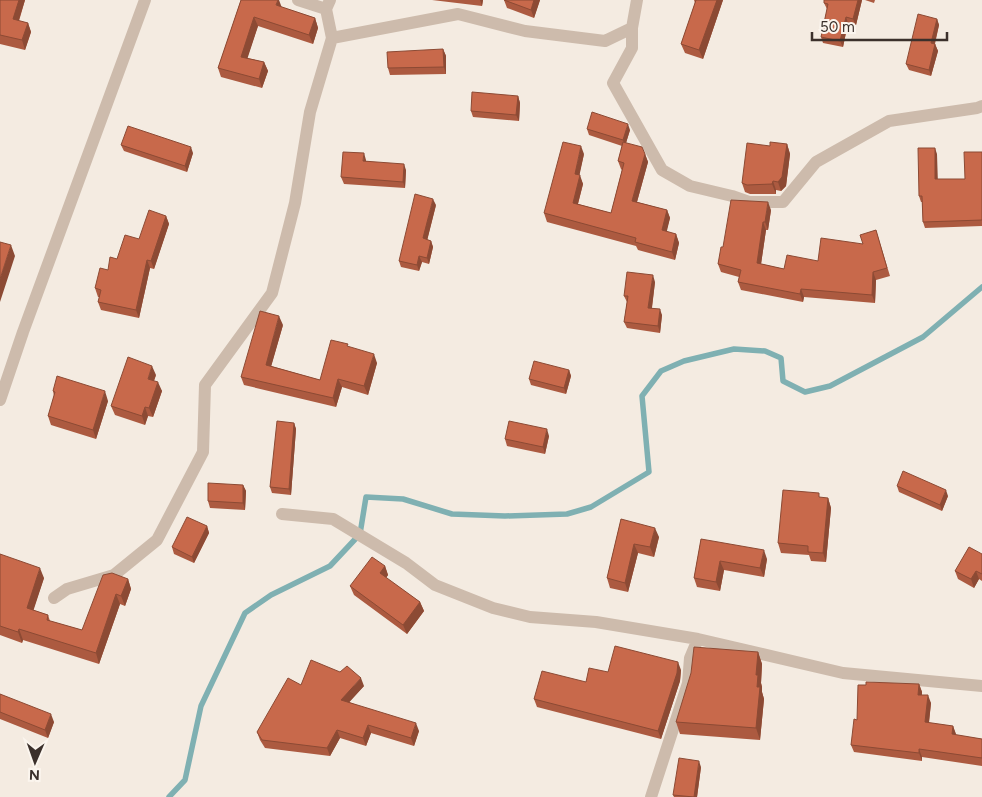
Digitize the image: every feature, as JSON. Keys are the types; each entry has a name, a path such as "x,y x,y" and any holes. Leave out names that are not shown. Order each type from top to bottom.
{"street":[{"path":"0,400 23,332 145,0"},
{"path":"54,598 66,589 114,575 157,540 203,452 205,385 272,293 295,203 310,112 332,38 328,5 298,0"},
{"path":"637,0 632,28 632,48 613,83 662,170 690,186 749,202 783,202 816,162 889,121 982,106"},
{"path":"332,38 458,14 525,31 605,41 632,28"},
{"path":"282,514 333,519 406,563 435,585 493,608 530,617 596,622 698,639 843,673 982,686"},
{"path":"651,797 688,683 690,658 698,639"}],"building":[{"path":"0,0 19,0 13,19 28,23 22,40 0,35"},
{"path":"241,0 278,0 276,5 315,18 309,35 254,17 241,57 264,62 259,79 218,68"},
{"path":"504,0 534,0 531,10"},
{"path":"696,0 717,0 699,50 681,44"},
{"path":"824,0 858,0 853,19 846,17 840,41 821,37 828,4 824,3"},
{"path":"918,14 937,19 931,43 935,44 929,70 906,64"},
{"path":"443,49 444,67 388,68 387,52"},
{"path":"472,92 518,96 516,115 471,111"},
{"path":"592,112 628,124 623,140 587,129"},
{"path":"128,126 191,147 185,166 121,145"},
{"path":"563,142 581,146 575,174 580,175 573,203 611,213 624,163 618,161 623,142 642,147 645,154 632,201 667,210 662,230 676,234 672,252 635,242 636,238 544,213"},
{"path":"770,142 787,144 782,177 778,182 773,181 772,184 747,185 742,183 747,143 770,146"},
{"path":"918,148 935,148 935,179 965,179 964,152 982,152 982,220 923,222 922,196 919,196"},
{"path":"343,152 364,153 363,161 404,164 403,182 341,177"},
{"path":"415,194 433,199 423,238 431,241 427,258 419,256 417,265 399,261"},
{"path":"731,200 768,202 757,263 784,269 787,255 818,261 821,238 863,244 860,235 876,230 887,268 873,272 872,295 801,289 800,294 738,282 741,270 718,264 721,247 723,247"},
{"path":"149,210 166,216 151,261 147,260 136,310 98,302 101,290 95,288 100,268 108,270 110,257 117,259 125,235 139,239"},
{"path":"0,242 11,245 0,279"},
{"path":"627,272 653,275 648,308 660,309 658,326 624,322 628,296 624,296"},
{"path":"260,311 279,316 266,365 320,380 331,340 374,354 364,386 338,379 333,398 241,377"},
{"path":"128,357 152,366 148,379 158,382 149,408 145,407 142,416 111,406"},
{"path":"534,361 569,370 564,388 529,379"},
{"path":"57,376 105,391 93,430 48,416 55,392 53,391"},
{"path":"277,421 294,423 289,489 270,487"},
{"path":"509,421 547,429 543,447 505,439"},
{"path":"903,471 946,490 940,505 897,486"},
{"path":"208,483 243,485 243,503 208,501"},
{"path":"783,490 819,493 819,497 828,498 823,553 808,552 808,546 778,543"},
{"path":"187,517 207,526 192,557 172,547"},
{"path":"621,519 655,528 650,547 634,544 625,583 607,578"},
{"path":"701,539 764,550 760,568 720,561 716,582 694,578"},
{"path":"969,547 982,554 982,574 976,571 971,579 955,571"},
{"path":"0,554 40,568 27,608 48,615 47,620 82,630 103,575 112,573 128,579 121,596 116,594 96,653 19,629 18,632 0,626"},
{"path":"372,557 385,566 380,573 420,602 403,625 350,586"},
{"path":"615,646 678,662 677,673 658,731 534,699 542,671 586,682 589,668 608,672"},
{"path":"694,647 758,652 756,675 758,675 757,687 760,687 756,728 676,722 691,673"},
{"path":"311,660 340,672 347,666 361,678 341,700 416,723 411,738 368,725 363,738 337,730 327,748 262,740 257,732 288,678 301,685"},
{"path":"866,682 919,684 918,695 928,695 925,722 953,726 952,734 982,739 982,758 919,749 919,753 851,745 854,719 857,720 858,685 866,685"},
{"path":"0,694 51,714 45,730 0,712"},
{"path":"679,758 699,761 694,797 673,795"}],"waterway":[{"path":"169,797 185,780 201,706 245,613 271,595 330,566 360,534 366,497 403,499 452,514 505,516 567,514 591,507 649,472 642,396 661,371 684,361 734,349 765,351 781,358 783,381 805,392 830,386 923,337 982,287"}]}
